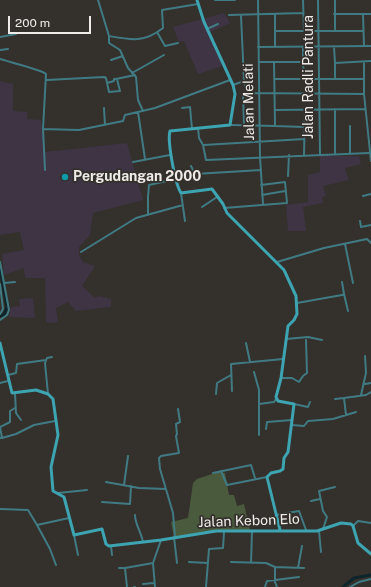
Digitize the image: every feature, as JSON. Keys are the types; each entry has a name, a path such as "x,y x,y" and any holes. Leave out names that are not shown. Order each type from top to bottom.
{"street":[{"path":"98,0 109,36 109,43 120,50 137,81 138,100 143,111"},
{"path":"216,0 235,0"},
{"name":"Jalan Melati","path":"258,0 260,170 263,204"},
{"path":"303,0 304,31"},
{"name":"Jalan Radli Pantura","path":"318,0 318,94 320,155"},
{"path":"334,0 335,31"},
{"path":"109,36 134,40 158,32 163,27 162,10 198,1 207,29 233,85 235,94 230,125"},
{"path":"229,15 242,16 303,13"},
{"path":"275,14 275,47"},
{"path":"334,14 371,14"},
{"path":"362,14 364,46"},
{"path":"242,16 244,81 247,93"},
{"path":"207,29 218,24"},
{"path":"275,31 363,30"},
{"path":"158,32 166,46 178,43"},
{"path":"0,37 16,34"},
{"path":"258,47 371,46"},
{"path":"304,47 304,79"},
{"path":"334,47 335,78"},
{"path":"0,50 8,49"},
{"path":"132,73 164,55"},
{"path":"111,60 123,56"},
{"path":"0,59 18,66 45,72 47,80 43,129 45,170"},
{"path":"335,62 371,61"},
{"path":"259,62 303,62"},
{"path":"274,62 275,126"},
{"path":"364,62 363,79 365,109 371,161"},
{"path":"47,80 96,76 105,77 109,92 120,91 118,79"},
{"path":"107,83 134,76"},
{"path":"274,79 363,79"},
{"path":"43,129 79,130 124,121 125,115 155,108 230,80"},
{"path":"233,85 244,81"},
{"path":"244,125 243,95 247,93 364,94"},
{"path":"182,108 190,107 192,129"},
{"path":"104,108 104,125"},
{"path":"304,155 305,109"},
{"path":"335,109 335,154"},
{"path":"275,110 365,109"},
{"path":"138,112 145,159"},
{"path":"185,221 181,193 176,179 170,131 230,125 304,126"},
{"path":"350,126 350,154"},
{"path":"198,128 199,138 203,145 204,160 289,155 369,153"},
{"path":"203,145 304,139"},
{"path":"133,162 172,154"},
{"path":"288,176 289,155"},
{"path":"191,166 194,174 260,170"},
{"path":"148,215 149,185 176,179"},
{"path":"224,208 287,203 285,182 261,185"},
{"path":"181,193 210,188 226,213 238,222 258,246 277,262 288,278 297,303 297,314 288,326 281,378 276,399 274,402 259,404"},
{"path":"262,195 285,191"},
{"path":"363,196 371,194"},
{"path":"202,207 217,197"},
{"path":"81,252 128,222 183,205"},
{"path":"360,221 362,227 371,225"},
{"path":"277,262 324,248 367,239 371,242"},
{"path":"345,244 353,283"},
{"path":"0,262 9,310 7,315 0,320"},
{"path":"4,283 15,282"},
{"path":"342,282 348,311"},
{"path":"0,284 3,309 0,314"},
{"path":"297,303 344,294"},
{"path":"286,339 308,337 322,340"},
{"path":"281,378 292,378 299,382 307,373 306,340"},
{"path":"0,343 2,360 8,381 12,393 15,394 15,408 18,418 21,420"},
{"path":"246,343 250,362"},
{"path":"361,395 365,384 365,356"},
{"path":"7,375 16,373 17,364 46,360 52,357"},
{"path":"232,391 230,364 283,359"},
{"path":"46,360 48,394"},
{"path":"254,372 259,390 259,435"},
{"path":"216,394 217,383 231,375"},
{"path":"0,383 8,381"},
{"path":"365,384 371,383"},
{"path":"15,394 36,390 48,394 53,399 57,441 52,455 50,479 53,491 64,497 78,554"},
{"path":"335,399 371,392"},
{"path":"344,398 346,416"},
{"path":"276,399 308,407 310,402"},
{"path":"221,471 227,485 267,477 271,473 280,471 284,467 284,458 288,452 294,404"},
{"path":"15,408 10,411 10,422 0,427 1,438 16,434 34,425 55,421"},
{"path":"177,563 173,513 159,466 160,457 179,453 176,436 176,424 180,422 178,409"},
{"path":"292,425 304,426 308,421 333,419 356,412"},
{"path":"266,430 267,422 292,420"},
{"path":"124,485 128,456"},
{"path":"213,473 251,465 256,478"},
{"path":"267,477 280,530"},
{"path":"106,482 166,490"},
{"path":"102,502 130,504 131,486"},
{"path":"321,552 321,530 327,517 322,511 319,490 335,487"},
{"path":"58,494 62,492 87,490"},
{"path":"311,501 320,499"},
{"path":"0,509 28,510 50,549 56,565"},
{"path":"276,515 299,511 306,530"},
{"path":"135,515 143,542"},
{"path":"37,525 69,518"},
{"path":"371,523 365,524 358,521 353,526 358,543 371,554"},
{"name":"Jalan Kebon Elo","path":"111,545 161,540 224,530 321,530 341,523 347,523 353,526"},
{"path":"74,535 101,529 104,532 106,544 111,545 112,555"},
{"path":"206,587 209,549 223,548 224,530"},
{"path":"251,563 252,531"},
{"path":"155,587 153,563 161,540"},
{"path":"298,568 302,546"},
{"path":"189,562 208,563"},
{"path":"231,562 266,562 275,567 304,568"},
{"path":"119,568 153,563"},
{"path":"275,567 274,581 277,587"},
{"path":"125,568 127,587"},
{"path":"265,587 266,582 299,577"},
{"path":"350,587 359,582 371,579"},
{"path":"143,584 154,583"}],"shaded area":[{"path":"224,13 230,23 208,33 222,66 198,74 184,41 179,42 173,27"},
{"path":"0,81 13,84 13,111 27,112 27,119 41,120 45,152 127,143 143,200 93,213 90,235 79,247 79,255 83,262 95,266 82,286 95,298 98,296 111,299 111,307 76,311 68,302 56,308 58,322 46,322 45,278 25,278 24,268 4,275 2,254 24,250 20,232 0,235"},
{"path":"320,156 359,156 361,164 345,168 349,180 323,186 326,196 322,197 323,203 303,207 306,231 288,231 286,205 308,202 308,175 320,172"},
{"path":"33,298 35,318 9,317 11,307 20,306 19,299"}],"green space":[{"path":"218,472 225,473 229,495 234,495 237,506 244,504 250,530 174,537 171,522 188,518 193,483 197,479"}],"waterway":[{"path":"0,268 7,307 4,315 0,316"},
{"path":"343,587 354,578 371,575"}],"place":[{"name":"Pergudangan 2000","path":"65,177"}]}
